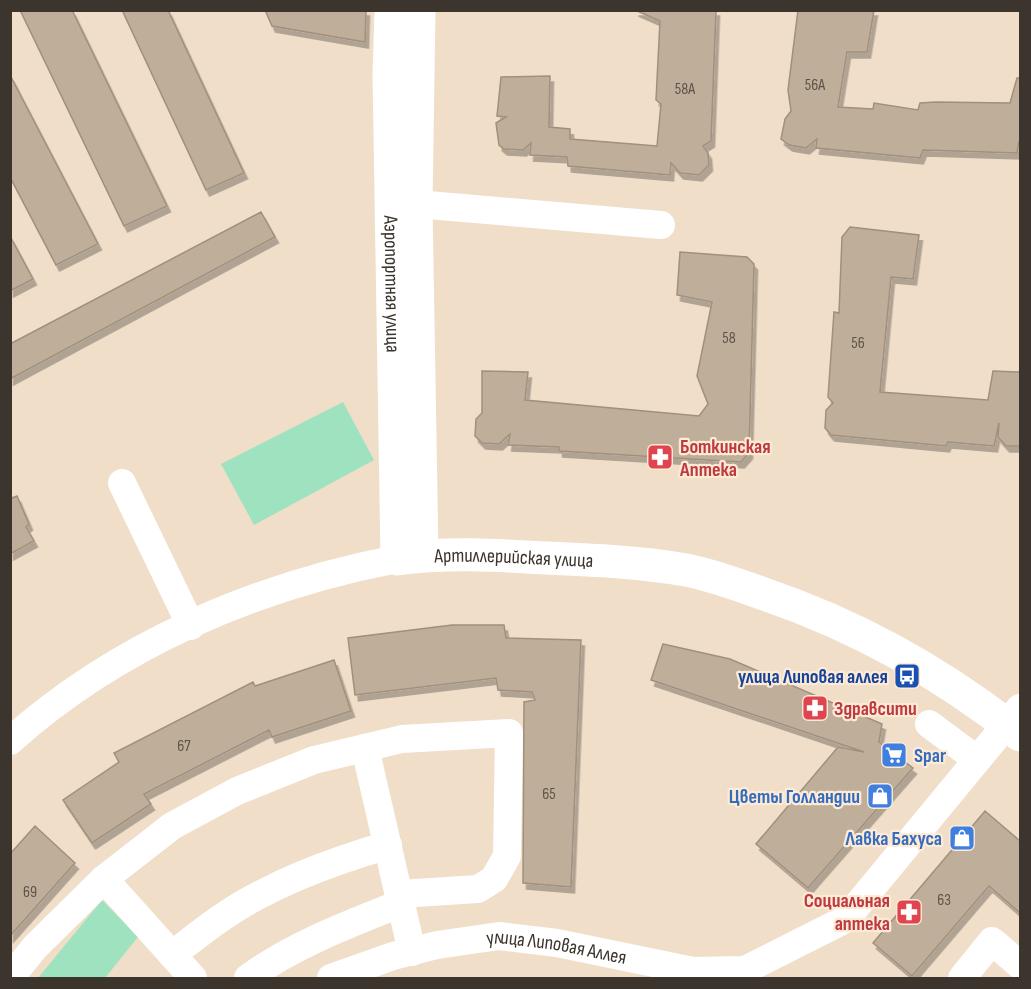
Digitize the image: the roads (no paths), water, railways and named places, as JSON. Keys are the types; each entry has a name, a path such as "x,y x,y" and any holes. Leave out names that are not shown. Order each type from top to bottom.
{"main road":[{"name":"Аэропортная улица","path":"391,10 389,74 409,557"},
{"name":"Аэропортная улица","path":"409,557 418,10"},
{"name":"Артиллерийская улица","path":"409,557 486,554 616,562 687,571 818,612 884,643 1016,723"}],"street":[{"path":"416,204 661,225"},
{"path":"122,483 191,626"},
{"name":"Артиллерийская улица","path":"10,741 62,699 94,677 191,626 249,599 295,584 409,557"},
{"name":"улица Липовая Аллея","path":"331,978 412,952 499,936 557,943 693,971 759,972 846,919 976,759 1016,723"},
{"path":"929,724 976,759"},
{"path":"10,978 35,947 104,879 172,826 237,791 314,760 402,739 509,732 507,856 494,879 478,889 401,899 292,952 248,978"},
{"path":"365,748 412,952"},
{"path":"172,955 225,915 277,887 345,858 388,845"},
{"path":"104,879 193,978"},
{"path":"962,978 992,940 1020,965"}],"place":[{"name":"Боткинская Аптека","path":"660,457"},
{"name":"улица Липовая аллея","path":"907,676"},
{"name":"Здравсити","path":"815,708"},
{"name":"Spar","path":"894,755"},
{"name":"Цветы Голландии","path":"880,796"},
{"name":"Лавка Бахуса","path":"962,838"},
{"name":"Социальная аптека","path":"909,912"}]}
